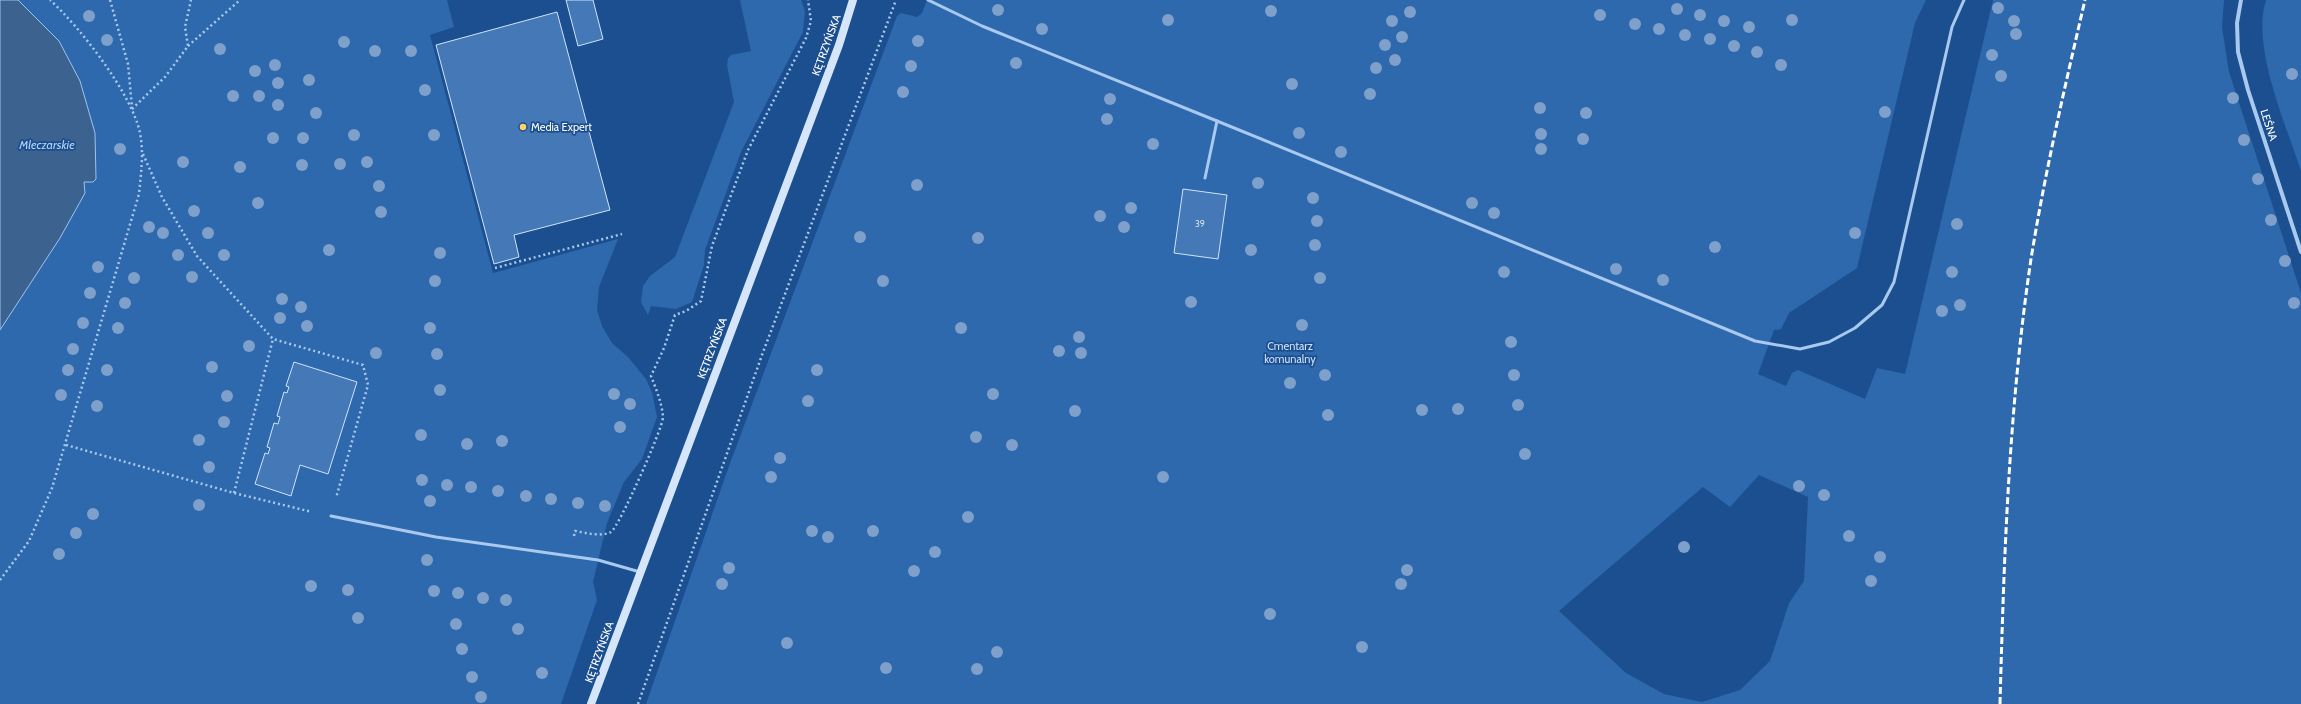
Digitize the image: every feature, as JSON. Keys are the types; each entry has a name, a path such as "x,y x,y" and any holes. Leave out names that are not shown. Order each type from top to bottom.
{"main road":[{"name":"KĘTRZYŃSKA","path":"591,704 839,45 853,0"}],"street":[{"name":"LEŚNA","path":"2241,0 2237,23 2238,52 2248,90 2301,252"}],"lane":[{"path":"928,0 982,26 1755,341 1800,349 1828,342 1855,328 1882,305 1894,282 1952,27 1964,0"},
{"path":"1205,178 1217,121"},
{"path":"331,516 436,537 571,555 598,560 640,572"}],"path":[{"path":"50,0 78,31 132,109"},
{"path":"66,445 234,493 331,516 368,385 363,365 273,339 197,256 162,197 143,154 139,132 132,109 128,64 110,0"},
{"path":"188,46 185,27 191,0"},
{"path":"132,109 165,77 188,46 240,0"},
{"path":"571,555 575,532 604,535 612,531 619,524 635,484 647,462 663,419 660,401 651,376 664,348 675,315 686,312 701,301 712,246 748,150 806,38 811,21 808,0"},
{"path":"638,704 762,355 896,0"},
{"path":"0,580 29,542 42,516 66,445 139,194 143,154"},
{"path":"495,268 622,234"},
{"path":"234,493 273,339"}],"green space":[{"path":"0,0 447,0 454,27 430,35 493,273 618,239 599,287 597,310 602,326 612,343 628,357 646,379 652,392 657,417 642,459 624,482 607,523 593,582 597,600 561,704 0,704"},
{"path":"740,0 801,0 805,11 803,32 741,152 705,250 704,265 692,302 676,309 651,306 648,315 641,302 643,286 650,276 675,257 734,102 727,65 728,58 731,55 751,51"},
{"name":"Cmentarz komunalny","path":"927,0 1926,0 1915,23 1857,268 1789,313 1781,329 1774,330 1758,374 1786,386 1792,373 1798,370 1865,399 1877,368 1905,374 1993,0 2224,0 2222,27 2229,72 2301,293 2301,704 646,704 729,466 897,16 901,13 917,17 922,13","holes":["1759,475 1808,497 1804,581 1789,603 1770,661 1740,690 1702,702 1664,694 1626,673 1559,611 1703,487 1730,507"]},
{"path":"2266,0 2301,0 2301,171 2279,109 2267,62 2263,40 2263,19"}],"water":[{"name":"Mleczarskie","path":"0,0 18,0 59,41 80,81 95,133 96,179 93,182 84,182 85,193 60,238 0,330"}],"building":[{"path":"566,0 593,0 603,39 578,46"},
{"name":"Media Expert","path":"557,12 610,210 514,235 519,257 494,264 436,45"},
{"path":"1183,189 1227,195 1218,259 1174,253"},
{"path":"294,362 357,382 328,474 300,465 291,496 255,484 265,453 268,454 270,448 267,447 274,423 278,424 280,417 277,416 284,392 287,393 289,387 286,386"}],"railway":[{"path":"2000,704 2003,592 2017,370 2031,259 2049,161 2085,0"}],"place":[{"name":"Media Expert","path":"523,127"}]}
